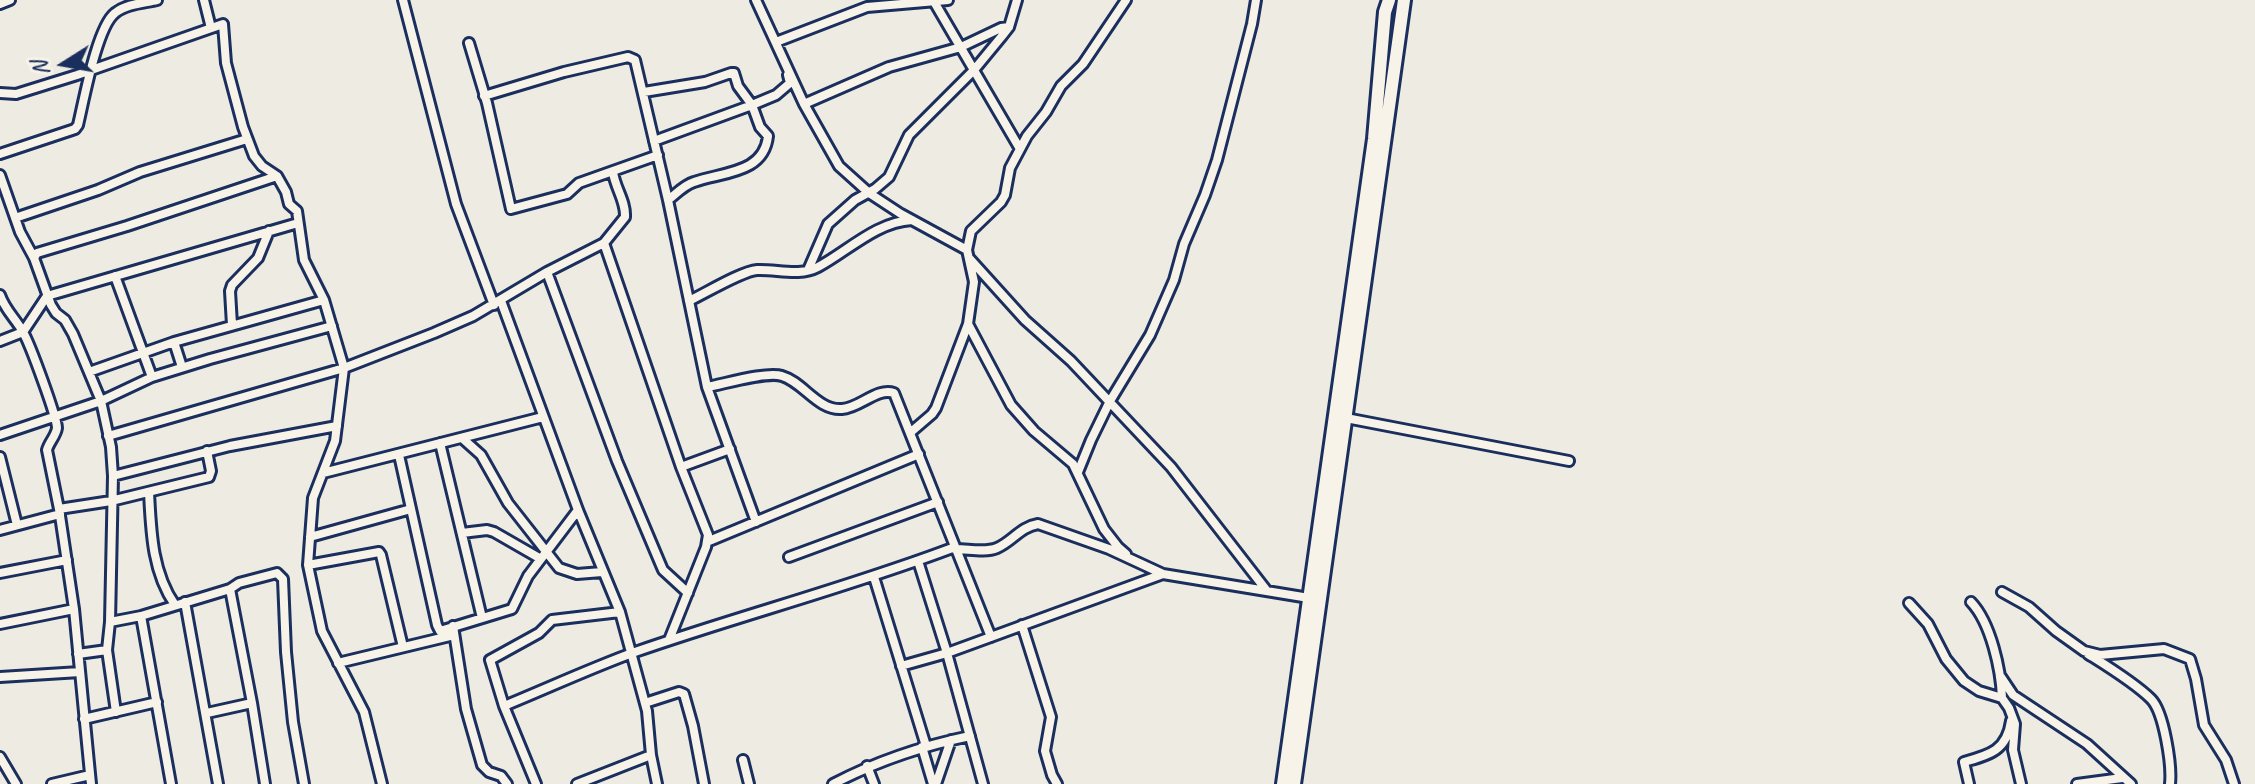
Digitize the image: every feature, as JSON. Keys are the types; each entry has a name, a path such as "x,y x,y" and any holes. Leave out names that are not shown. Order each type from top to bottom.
{"main road":[{"path":"1283,784 1374,139 1385,12 1389,0"},
{"path":"1294,784 1404,0"}],"street":[{"path":"0,4 10,0"},
{"path":"0,154 75,129 98,42 107,22 113,13 157,0"},
{"path":"204,0 211,28"},
{"path":"403,0 456,204 620,612 645,703 657,784"},
{"path":"756,0 804,104 839,166 869,193 968,254 1025,320 1071,361 1171,467 1267,591"},
{"path":"776,42 867,7 948,0"},
{"path":"808,270 828,224 855,200 889,177 909,135 974,70 1009,27 1017,0"},
{"path":"911,432 936,408 968,324 974,282 968,254 971,231 1001,202 1007,175 1020,149 1055,95 1078,71 1126,0"},
{"path":"1078,472 1110,401 1150,335 1174,280 1184,244 1205,195 1236,90 1256,0"},
{"path":"934,1 1020,149"},
{"path":"0,93 16,94 223,24 226,63 247,139 254,156 277,176 289,204 297,211 304,260 324,300 344,368 330,457 313,498 308,565 322,631 364,712 382,784"},
{"path":"804,104 889,67 961,47 1009,27"},
{"path":"469,43 511,209 567,194 579,183 658,155"},
{"path":"654,141 776,95 790,83 782,55"},
{"path":"484,96 564,72 628,57 635,60 707,387 756,522"},
{"path":"644,92 705,82 734,73 760,127 768,136 756,162 728,175 689,184 668,200"},
{"path":"15,218 140,172 247,139"},
{"path":"108,436 344,368 434,333 497,303 547,272 604,243 625,217 613,172"},
{"path":"0,175 53,310 65,320 73,334 101,401 113,476 107,650 116,712"},
{"path":"34,258 37,253 277,176"},
{"path":"0,209 9,202"},
{"path":"689,301 753,270 808,270 882,229 904,221 917,221"},
{"path":"0,341 23,332 47,296 298,223"},
{"path":"232,325 232,285 258,258 269,231"},
{"path":"604,243 709,541 669,640"},
{"path":"547,272 617,461 660,563 688,593"},
{"path":"115,276 152,377"},
{"path":"0,295 5,309 23,332 55,417 56,433 47,450 74,609 90,780 52,784"},
{"path":"89,372 174,342 324,300"},
{"path":"968,324 1011,405 1078,472 1104,529 1134,561"},
{"path":"0,435 101,401 182,367 332,326"},
{"path":"174,342 182,367"},
{"path":"707,387 779,375 799,385 823,404 842,409 885,391 896,395 991,637"},
{"path":"323,473 543,417"},
{"path":"1346,418 1569,461"},
{"path":"113,476 207,451 337,426"},
{"path":"462,438 481,455 543,555"},
{"path":"440,443 482,618"},
{"path":"681,467 730,449"},
{"path":"0,530 59,511 209,477 211,471 207,451"},
{"path":"709,541 919,454"},
{"path":"399,455 438,628 440,631 453,630"},
{"path":"0,457 17,525"},
{"path":"149,492 153,548 165,588 175,605"},
{"path":"789,557 938,502"},
{"path":"310,537 411,509"},
{"path":"338,663 403,647 512,609 528,576 578,510"},
{"path":"504,706 630,654 751,613 874,577 956,548 997,548 1026,527 1038,524 1109,549 1163,574 1309,598"},
{"path":"462,533 487,530 543,555 568,572 585,575 602,572"},
{"path":"308,565 379,552 403,647"},
{"path":"0,573 67,560"},
{"path":"918,561 983,784"},
{"path":"110,622 141,616 277,573 283,579 293,722 304,784"},
{"path":"901,666 947,653 1163,574"},
{"path":"874,577 935,784"},
{"path":"230,589 265,784"},
{"path":"2002,592 2029,607 2056,631 2153,700 2170,759 2170,784"},
{"path":"185,602 218,784"},
{"path":"1971,602 1979,610 2001,677 2002,698 2015,724 2013,750 2021,784"},
{"path":"1909,603 1928,624 1946,659 1964,681 1979,691 2002,698"},
{"path":"0,624 74,609"},
{"path":"536,784 504,706 490,660 539,633 552,620 620,612"},
{"path":"141,616 171,784"},
{"path":"1022,625 1050,711 1045,751 1057,784"},
{"path":"453,630 466,709 482,765 489,772 501,776 507,784"},
{"path":"2084,651 2100,655 2164,649 2190,659 2204,725 2226,760 2234,784"},
{"path":"78,654 107,650"},
{"path":"0,677 80,672"},
{"path":"2001,677 2013,695 2087,744 2131,784"},
{"path":"645,703 679,692 684,694 704,784"},
{"path":"84,719 157,702"},
{"path":"207,713 252,703"},
{"path":"1969,784 1964,762 2002,746 2011,723 2009,708"},
{"path":"833,784 867,766 924,746 970,736"},
{"path":"935,784 951,740"},
{"path":"577,784 651,755"},
{"path":"743,760 749,784"},
{"path":"2,763 16,784"},
{"path":"867,766 874,784"},
{"path":"2077,784 2122,778"}]}
